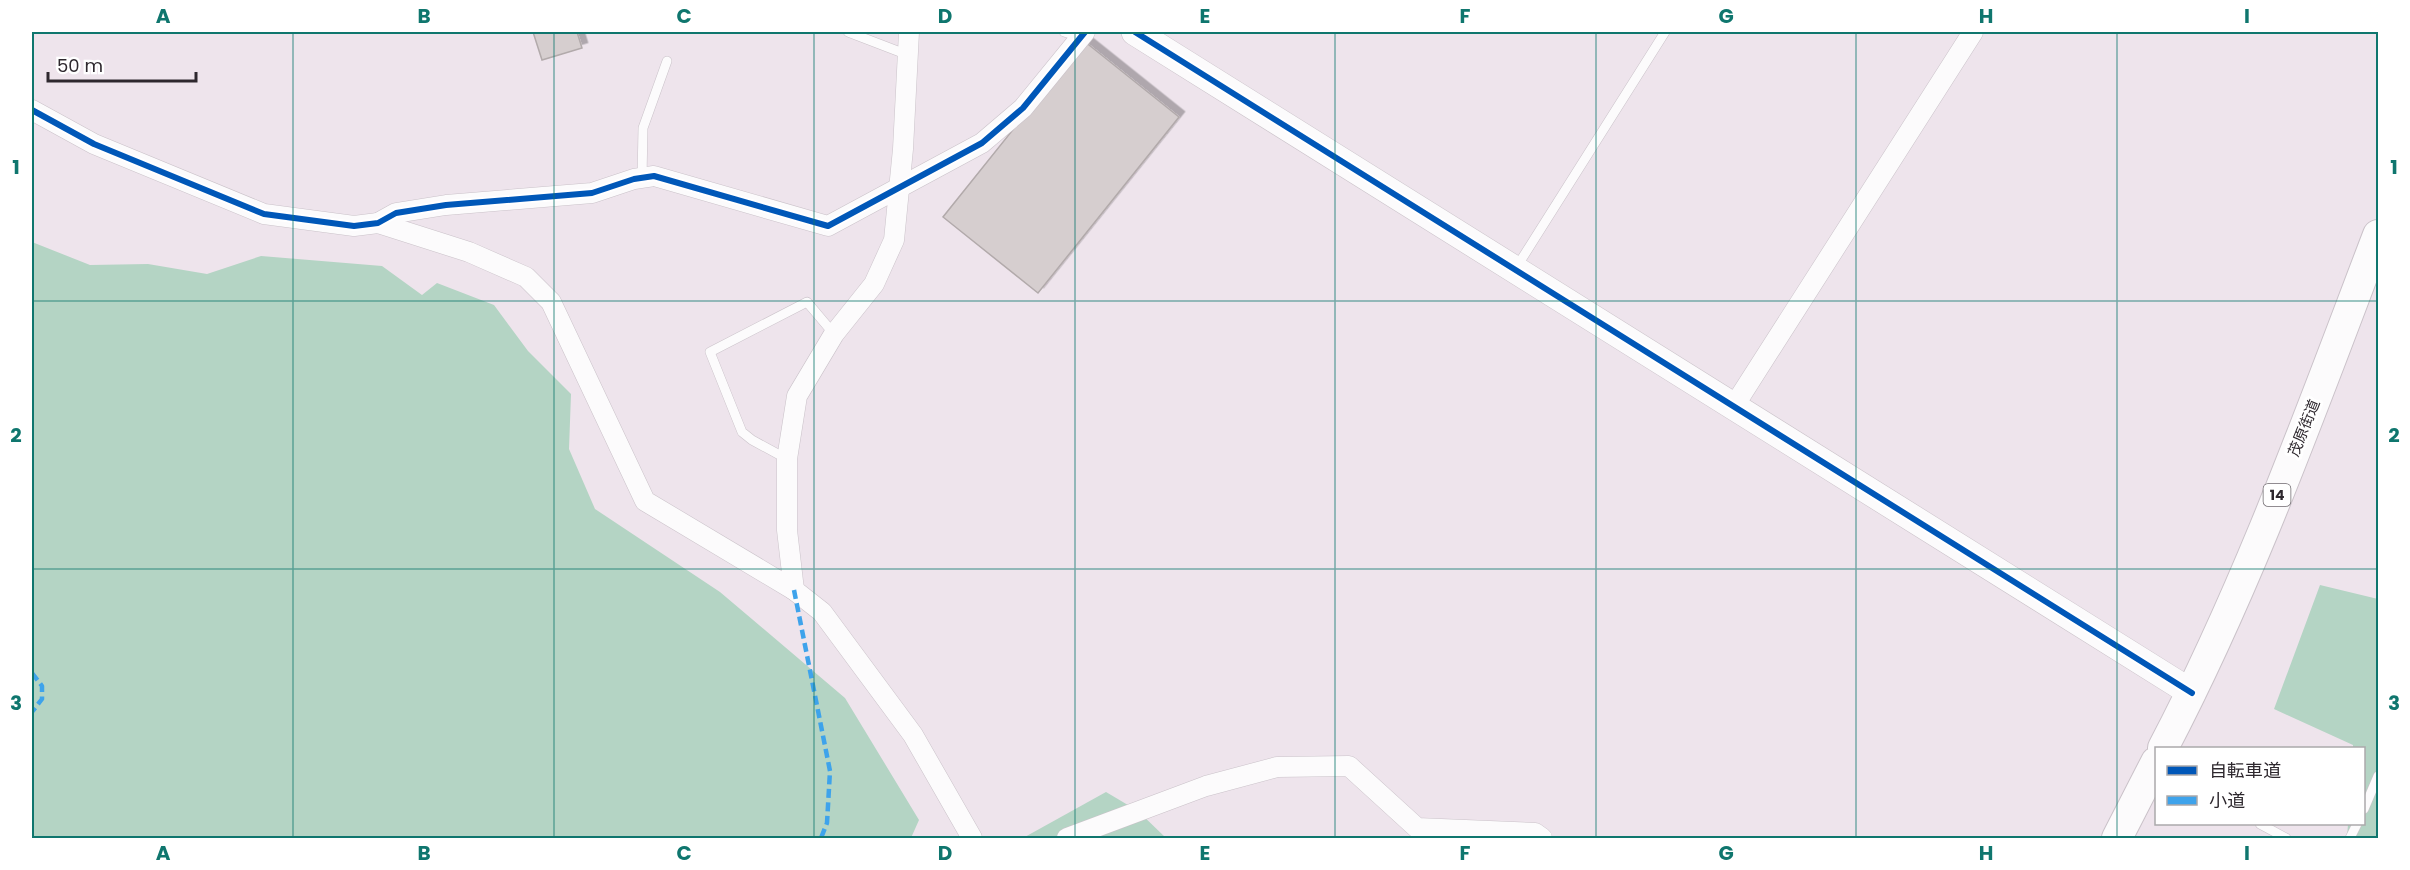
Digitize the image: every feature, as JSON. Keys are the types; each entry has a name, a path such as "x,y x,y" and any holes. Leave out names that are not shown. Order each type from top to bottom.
{"main road":[{"name":"茂原街道","path":"2164,747 2192,693 2254,554 2379,235"},
{"path":"2117,838 2155,765"}],"street":[{"path":"794,590 787,530 787,459 797,396 834,334 874,284 894,240 909,32"},
{"path":"1135,32 2192,693"},
{"path":"1734,406 1972,32"},
{"path":"32,111 94,144 264,214 354,226 378,223 396,213 446,205 592,193 654,176 828,226 982,143 1023,108 1076,33"},
{"path":"378,223 469,252 526,277 551,302 645,501 794,590 822,612 913,735 972,838"},
{"path":"1067,838 1206,786 1277,767 1349,766 1417,833 1535,833 1542,838"}],"lane":[{"path":"849,32 908,55"},
{"path":"1515,269 1665,32"},
{"path":"642,178 643,128 668,61"},
{"path":"787,459 742,432 710,352 807,302 834,334"},
{"path":"2365,806 2379,776"},
{"path":"2262,825 2286,838"}],"green space":[{"path":"32,242 90,265 148,264 207,274 261,256 382,266 422,295 437,283 494,305 528,351 571,394 569,449 595,509 720,592 845,698 919,820 911,838 32,838"},
{"path":"2320,585 2378,599 2378,838 2347,838 2348,825 2365,825 2365,747 2353,747 2353,745 2274,709"},
{"path":"1106,792 1138,811 1166,838 1023,838"}],"building":[{"path":"533,32 577,32 582,48 542,60"},
{"path":"1084,41 1179,117 1038,293 943,217"}],"marked path":[{"path":"794,590 830,771 827,823 821,838"},
{"path":"32,673 42,686 42,699 32,712"}],"cycle path":[{"path":"32,110 94,144 264,214 354,226 378,223 396,213 446,205 592,193 634,179 654,176 828,226 982,143 1023,108 1085,32"},
{"path":"1135,32 2192,693"}]}
